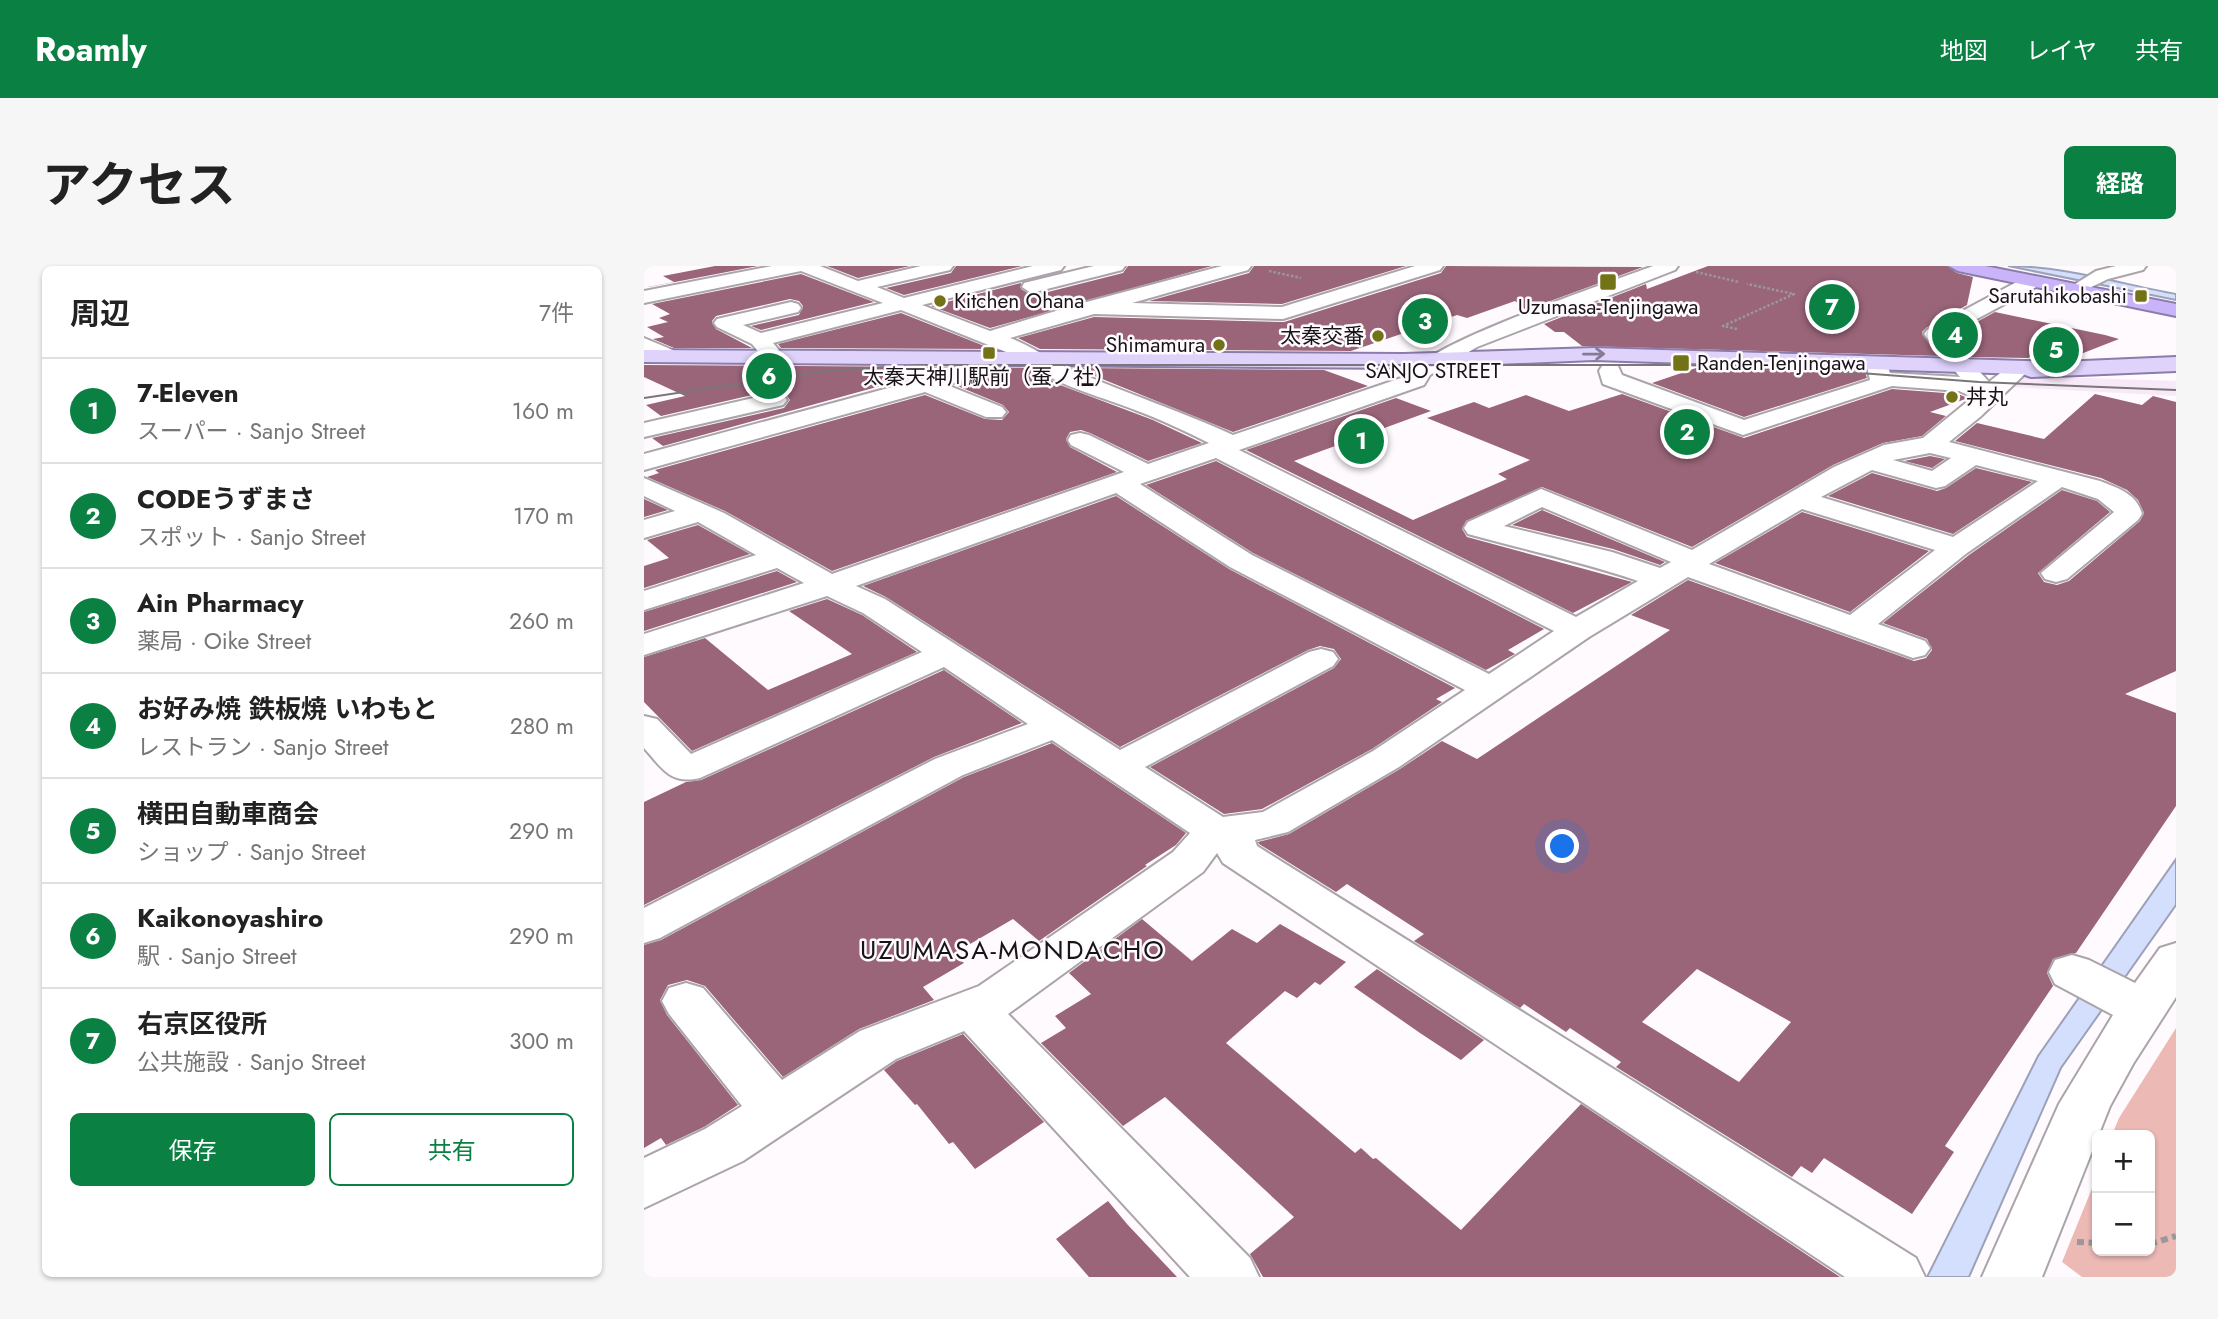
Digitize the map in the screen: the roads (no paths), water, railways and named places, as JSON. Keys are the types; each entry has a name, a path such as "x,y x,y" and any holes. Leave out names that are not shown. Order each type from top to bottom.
{"highway":[{"path":"1958,266 2022,273 2103,274 2176,308"},
{"path":"1976,266 2022,273 2176,308"}],"main road":[{"name":"SANJO STREET","path":"644,356 761,348 919,376"},
{"name":"SANJO STREET","path":"1422,364 1594,354 1772,357 1879,371 1974,379 2058,368"},
{"name":"SANJO STREET","path":"809,358 985,355 1044,363 1422,364 1610,371 1879,371"},
{"name":"SANJO STREET","path":"2017,371 2176,364"}],"street":[{"path":"644,297 801,266 928,316 985,355 1029,353 1044,363 1155,409 1364,525 1577,629"},
{"path":"944,266 820,301 723,323 761,348 900,305 1055,266"},
{"path":"928,316 1116,266"},
{"path":"644,461 985,355 1086,308 1242,266"},
{"path":"1086,308 1283,313 1434,266"},
{"path":"1422,364 1670,266"},
{"path":"645,644 829,585 1132,477 1389,391 1416,380 1422,364 1451,334 1624,268"},
{"path":"1974,379 1934,334 2022,273"},
{"path":"644,344 667,356"},
{"path":"828,388 919,376 943,357"},
{"path":"1610,371 1611,379 1744,428 1882,384 1879,371 1963,384 1974,379 2017,371"},
{"path":"919,376 995,412"},
{"path":"1930,445 1974,379"},
{"path":"644,430 802,394"},
{"path":"1080,440 1241,561 1491,689"},
{"path":"644,1184 724,1145 878,1045 996,999 1188,862 1223,830 1274,823 1386,759 1577,629 1798,499 1870,461 1910,446 1930,445 2091,487 2108,493 2126,505 2128,514 2056,573"},
{"path":"1870,461 1936,480 1971,457"},
{"path":"1856,626 1957,547 2050,485"},
{"path":"644,486 699,513 829,585 874,606 1117,767 1223,830 1238,853 1895,1277"},
{"path":"1681,569 1601,558 1542,546 1478,528 1541,497 1681,569 1856,626 1913,648"},
{"path":"1798,499 1957,547"},
{"path":"644,529 699,513"},
{"path":"644,601 780,557"},
{"path":"644,727 686,770 946,654"},
{"path":"1117,767 1321,659"},
{"path":"644,927 949,767 1055,726"},
{"path":"2012,1277 2085,1104 2115,1050 2135,1005 2176,960"},
{"path":"2072,972 2135,1005"},
{"path":"686,1001 777,1111"},
{"path":"973,1009 1228,1277"}],"water":[{"path":"2008,266 2092,276 2176,294 2176,300"},
{"path":"2176,859 2176,905 2061,1068 1969,1277 1927,1277 2038,1056"}],"tram line":[{"path":"644,398 825,371 918,365 1681,365 1794,368 1979,382 2176,390"}],"place":[{"name":"Uzumasa-Tenjingawa","path":"1608,282"},
{"name":"Sarutahikobashi","path":"2141,296"},
{"name":"Kitchen Ohana","path":"940,301"},
{"name":"右京区役所","path":"1832,307"},
{"name":"Ain Pharmacy","path":"1425,321"},
{"name":"お好み焼 鉄板焼 いわもと","path":"1955,335"},
{"name":"太秦交番","path":"1378,336"},
{"name":"Shimamura","path":"1219,345"},
{"name":"横田自動車商会","path":"2056,350"},
{"name":"太秦天神川駅前（蚕ノ社）","path":"989,353"},
{"name":"Randen-Tenjingawa","path":"1681,363"},
{"name":"Kaikonoyashiro","path":"769,376"},
{"name":"丼丸","path":"1952,397"},
{"name":"CODEうずまさ","path":"1687,432"},
{"name":"7-Eleven","path":"1361,441"}],"district":[{"name":"UZUMASA-MONDACHO","path":"1013,950"}]}
